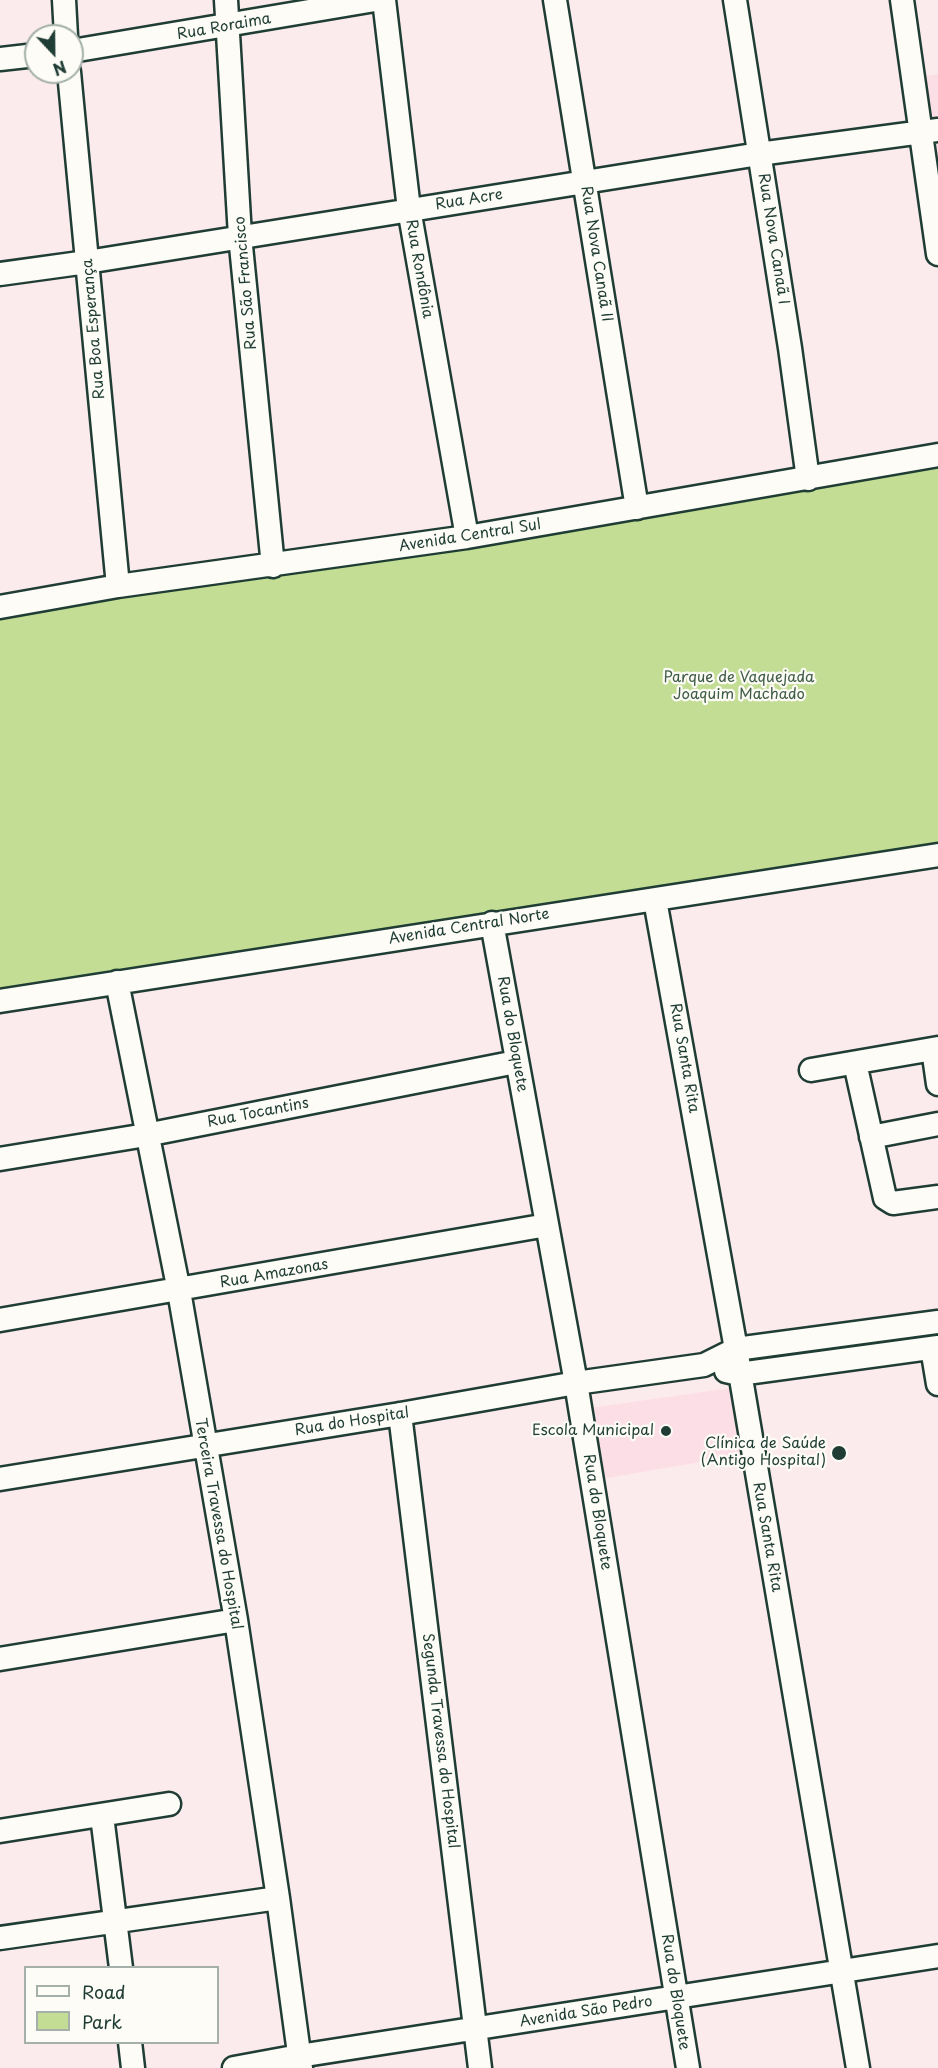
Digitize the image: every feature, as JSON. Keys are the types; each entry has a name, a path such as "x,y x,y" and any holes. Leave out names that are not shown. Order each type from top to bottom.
{"street":[{"path":"64,0 65,24"},
{"name":"Rua São Francisco","path":"226,0 240,236 273,566"},
{"name":"Rua Roraima","path":"84,49 375,0"},
{"name":"Rua Rondônia","path":"384,0 409,209 467,537"},
{"name":"Rua Nova Canaã II","path":"555,0 637,508"},
{"name":"Rua Nova Canaã I","path":"735,0 808,479"},
{"path":"902,0 931,131 938,254"},
{"path":"911,0 938,175"},
{"path":"0,59 24,56"},
{"name":"Rua Boa Esperança","path":"70,84 118,586"},
{"name":"Rua Acre","path":"0,274 759,154 931,131"},
{"name":"Avenida Central Sul","path":"0,607 118,586 467,537 938,455"},
{"name":"Avenida Central Norte","path":"0,1001 938,855"},
{"name":"Rua Santa Rita","path":"655,900 736,1349 858,2068"},
{"name":"Rua do Bloquete","path":"492,923 576,1383 688,2068"},
{"name":"Terceira Travessa do Hospital","path":"117,982 178,1291 236,1620 300,2062"},
{"path":"811,1070 935,1049 938,1084"},
{"name":"Rua Tocantins","path":"0,1160 146,1135 516,1062"},
{"path":"855,1063 887,1201 901,1203 938,1197"},
{"path":"871,1137 938,1124"},
{"name":"Rua Amazonas","path":"0,1320 178,1291 547,1225"},
{"name":"Rua do Hospital","path":"0,1479 576,1383 704,1365 736,1349 938,1322"},
{"path":"935,1347 938,1384"},
{"name":"Rua do Hospital","path":"704,1365 739,1374 935,1347"},
{"name":"Segunda Travessa do Hospital","path":"400,1414 480,2068"},
{"path":"0,1659 236,1620"},
{"path":"0,1831 169,1804"},
{"path":"102,1816 121,1966"},
{"path":"0,1938 278,1898"},
{"name":"Avenida São Pedro","path":"234,2068 300,2062 475,2029 938,1956"},
{"path":"130,2044 133,2068"}],"shaded area":[{"path":"938,74 938,230 914,78"},
{"name":"Escola Municipal","path":"731,1388 742,1455 601,1479 590,1408"}],"green space":[{"name":"Parque de Vaquejada Joaquim Machado","path":"938,455 938,855 0,1001 0,607"}],"place":[{"name":"Escola Municipal","path":"666,1431"},
{"name":"Clínica de Saúde (Antigo Hospital)","path":"839,1453"}]}
